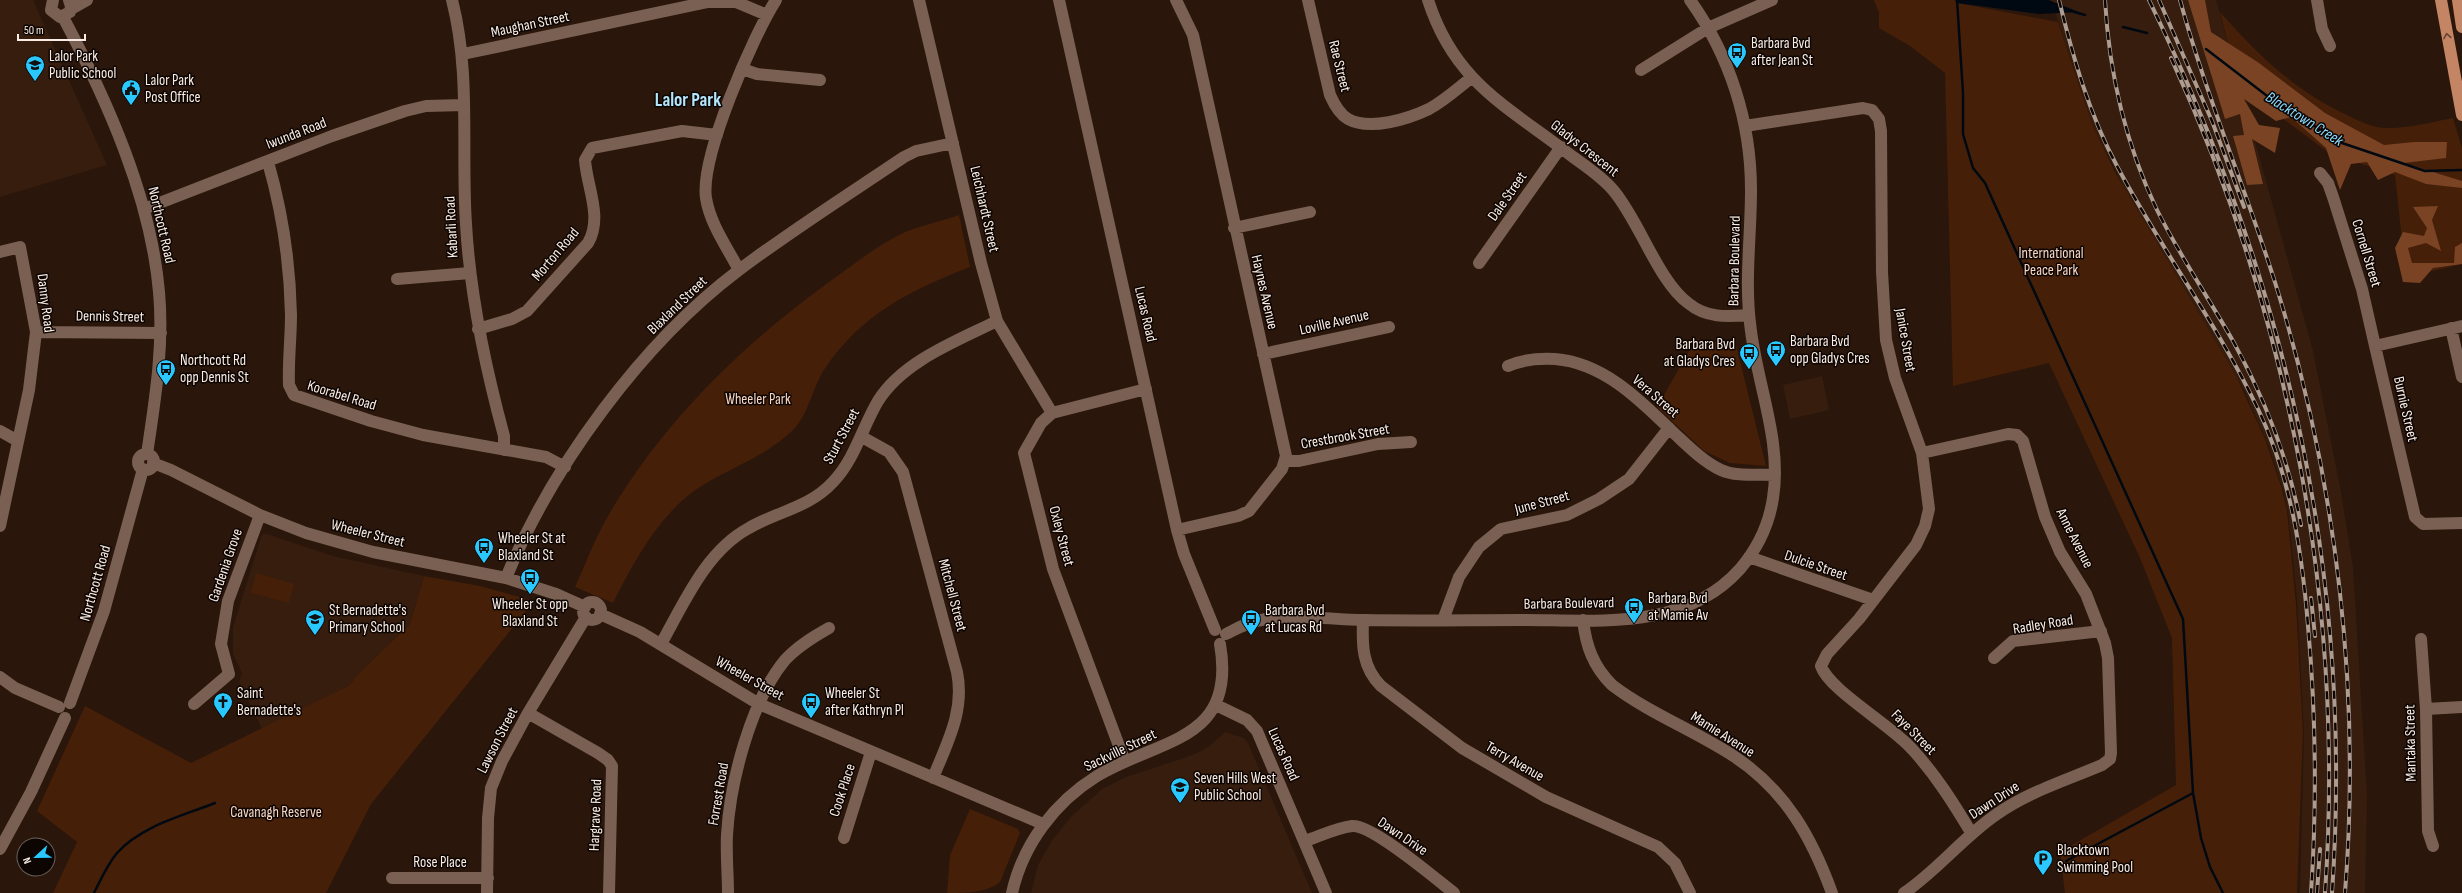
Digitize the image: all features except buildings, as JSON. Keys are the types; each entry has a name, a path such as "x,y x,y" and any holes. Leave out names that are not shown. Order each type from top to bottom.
{"main road":[{"path":"2442,0 2458,72 2462,115"},
{"path":"2458,0 2462,27"}],"street":[{"path":"52,0 50,8 52,13 68,9 87,0"},
{"name":"Kabarli Road","path":"452,0 463,54 466,222 470,273 478,329 504,436 504,450"},
{"path":"739,270 717,229 706,198 707,168 717,135 742,69 767,15 776,0"},
{"name":"Leichhardt Street","path":"919,0 997,321 1052,413"},
{"name":"Lucas Road","path":"1059,0 1177,530 1184,554 1220,636 1223,679 1216,705 1247,720 1258,731 1326,893"},
{"name":"Haynes Avenue","path":"1176,0 1193,35 1234,228 1285,451 1285,461"},
{"name":"Rae Street","path":"1308,0 1330,95 1334,105 1348,119 1366,124 1414,114 1441,102 1471,78"},
{"name":"Gladys Crescent","path":"1428,0 1439,28 1471,78 1486,93 1522,121 1561,147 1613,189 1667,278 1688,304 1713,315 1728,317 1748,315"},
{"name":"Barbara Boulevard","path":"1220,636 1246,624 1269,618 1287,617 1363,620 1583,620 1651,617 1678,610 1719,588 1749,557 1768,520 1775,475 1774,451 1748,315 1746,286 1751,176 1745,126 1728,70 1708,28 1690,0"},
{"path":"1641,70 1708,28 1772,0"},
{"path":"2317,0 2322,29 2330,46"},
{"name":"Maughan Street","path":"463,54 708,2 736,2 767,15"},
{"name":"Northcott Road","path":"0,849 31,792 104,611 148,462 156,391 160,333 159,292 144,209 126,154 68,9"},
{"path":"742,69 756,74 820,80"},
{"name":"Iwunda Road","path":"144,209 405,111 426,106 464,105"},
{"name":"Janice Street","path":"1745,126 1863,108 1872,110 1879,119 1882,163 1883,295 1886,340 1895,378 1922,453 1928,502 1925,526 1916,545 1897,572 1859,619 1826,654 1821,666"},
{"name":"Morton Road","path":"478,329 512,319 527,311 588,243 594,231 595,220 585,160 592,148 682,131 717,135"},
{"name":"Blaxland Street","path":"506,578 527,533 565,467 598,418 656,347 685,317 739,270 904,157 916,151 953,143"},
{"name":"Dale Street","path":"1479,263 1561,147"},
{"name":"Koorabel Road","path":"268,162 279,206 287,257 291,314 289,385 294,395 372,421 423,435 546,457 565,467"},
{"name":"Cornell Street","path":"2320,172 2328,183 2344,231 2362,289 2375,346"},
{"path":"1234,228 1310,212"},
{"name":"Danny Road","path":"0,252 20,247 29,285 36,332 29,390 0,526"},
{"path":"397,279 470,273"},
{"name":"Sturt Street","path":"661,644 684,604 718,552 750,527 797,508 819,496 844,470 862,437 878,402 902,375 924,360 997,321"},
{"name":"Loville Avenue","path":"1263,354 1389,327"},
{"path":"2375,346 2456,327 2462,377"},
{"name":"Dennis Street","path":"36,332 160,333"},
{"name":"Burnie Street","path":"2375,346 2415,517 2423,524 2462,523"},
{"name":"Vera Street","path":"1508,366 1519,361 1541,358 1573,362 1596,370 1634,396 1701,458 1723,471 1775,475"},
{"path":"1052,413 1146,389"},
{"name":"Oxley Street","path":"1052,413 1041,423 1024,453 1053,569 1126,762"},
{"name":"June Street","path":"1443,620 1459,577 1479,547 1501,530 1566,515 1599,499 1629,479 1669,428"},
{"path":"0,431 18,441"},
{"name":"Anne Avenue","path":"1922,453 2013,433 2021,437 2026,447 2047,523 2060,552 2086,594 2101,632 2108,658 2111,752"},
{"name":"Mitchell Street","path":"862,437 888,452 895,458 903,472 958,672 960,688 958,714 933,778"},
{"name":"Crestbrook Street","path":"1285,461 1299,461 1378,444 1411,442"},
{"path":"1177,530 1238,516 1249,511 1285,461"},
{"name":"Wheeler Street","path":"148,462 171,470 260,515 306,533 373,552 506,578 556,594 585,612 594,620 600,614 619,621 661,644 759,704 1043,824"},
{"name":"Gardenia Grove","path":"194,704 229,674 221,644 228,601 260,515"},
{"name":"Dulcie Street","path":"1749,557 1873,600"},
{"name":"Lawson Street","path":"487,893 488,818 491,788 502,761 585,612"},
{"name":"Terry Avenue","path":"1363,620 1364,659 1370,674 1381,686 1462,748 1539,793 1658,846 1675,863 1690,893"},
{"name":"Mamie Avenue","path":"1583,620 1590,653 1599,670 1612,685 1736,758 1792,809 1820,860 1832,893"},
{"name":"Forrest Road","path":"728,893 727,834 737,774 759,704 776,672 786,660 807,640 829,628"},
{"name":"Radley Road","path":"1994,658 2013,641 2101,632"},
{"name":"Mantaka Street","path":"2421,640 2426,709 2428,831 2433,846"},
{"name":"Faye Street","path":"1821,666 1829,681 1890,727 1912,748 1939,780 1972,834"},
{"path":"0,677 15,688 64,709"},
{"name":"Sackville Street","path":"1012,893 1023,861 1043,824 1075,791 1098,776 1126,762 1180,739 1206,719 1216,705"},
{"path":"2426,709 2462,707"},
{"name":"Hargrave Road","path":"528,713 598,753 612,766 609,893"},
{"name":"Cook Place","path":"844,838 871,752"},
{"name":"Dawn Drive","path":"1904,893 1932,872 1972,834 1997,814 2028,796 2102,765 2110,760 2111,752"},
{"name":"Dawn Drive","path":"1305,841 1353,826 1371,832 1395,847 1454,893"},
{"name":"Rose Place","path":"392,878 488,878"}],"shaded area":[{"name":"Lalor Park Public School","path":"0,0 33,0 107,165 0,197"},
{"path":"1955,0 2048,0 2079,12 2039,14 1957,3"},
{"path":"2051,0 2216,0 2313,351 2341,492 2353,568 2367,795 2365,893 2300,893 2304,735 2297,599 2288,512 2284,493 2269,447 2244,390 2130,199 2092,124"},
{"path":"2188,0 2205,0 2211,32 2259,63 2325,113 2384,145 2414,142 2447,142 2446,158 2404,163 2462,181 2462,188 2426,184 2395,172 2378,180 2367,162 2351,164 2340,190 2326,148 2291,117 2276,121 2244,99 2259,125 2280,128 2275,153 2252,139 2263,184 2247,185 2233,136 2244,135 2240,114 2225,119"},
{"path":"2438,206 2432,220 2441,251 2426,243 2408,248 2412,263 2454,263 2455,247 2462,243 2462,264 2433,268 2420,283 2403,282 2395,248 2403,232 2424,236 2427,228 2413,207"},
{"path":"1822,376 1829,410 1790,419 1783,385"},
{"name":"St Bernadette's Primary School","path":"262,534 267,534 333,556 424,576 410,624 355,677 350,685 262,729 239,682 242,673 233,654 233,627"},
{"name":"Seven Hills West Public School","path":"1225,732 1244,738 1248,743 1312,893 1031,893 1038,865 1053,839 1071,817 1102,789 1126,777 1193,755 1208,747"}],"green space":[{"name":"International Peace Park","path":"1874,0 1957,0 1957,3 2058,22 2092,124 2115,172 2236,376 2265,439 2281,486 2287,511 2296,604 2303,733 2297,893 2065,893 2060,852 2176,785 2172,638 2140,558 2049,363 1953,386 1945,73 1910,46 1879,28 1879,13"},
{"path":"2220,12 2264,58 2295,84 2330,106 2358,121 2384,128 2397,128 2453,118 2462,148 2462,264 2406,277 2395,175 2329,153 2239,86"},
{"name":"Wheeler Park","path":"959,215 970,267 908,295 871,319 854,334 838,350 824,370 798,425 769,449 706,483 681,502 669,514 647,542 613,603 575,587 603,524 629,482 652,450 677,420 731,363 790,312 879,247 906,232"},
{"path":"1696,339 1736,345 1766,466 1730,463 1704,451 1657,407"},
{"path":"256,573 294,584 289,603 251,593"},
{"name":"Cavanagh Reserve","path":"424,576 480,586 534,601 371,804 326,893 53,893 77,842 37,811 85,706 191,763 350,685 355,677 410,624"},
{"path":"970,809 1018,829 1020,833 1000,882 995,886 982,890 947,893 950,855"}],"waterway":[{"path":"1957,0 1963,93 1963,134 1973,168 1985,183 2183,619 2193,793 2201,838 2210,867 2223,893"},
{"name":"Blacktown Creek","path":"2071,11 2085,15"},
{"name":"Blacktown Creek","path":"2123,27 2147,33"},
{"name":"Blacktown Creek","path":"2206,49 2275,102 2342,143 2425,171 2462,170"},
{"path":"2066,861 2193,793"},
{"path":"94,893 110,862 127,844 150,829 176,817 215,803"}],"railway":[{"path":"2059,0 2083,85 2107,146 2134,197 2225,347 2242,378 2269,435 2287,488 2302,571 2311,659 2315,760 2311,893"},
{"path":"2105,0 2110,54 2115,81 2136,160 2157,210 2233,341 2255,385 2283,454 2301,525"},
{"path":"2149,0 2197,106 2239,214 2273,324 2300,434 2320,547 2332,661 2336,776 2332,893"},
{"path":"2159,0 2212,121 2244,207"},
{"path":"2180,0 2202,74 2254,219 2278,292 2316,439 2340,590 2346,665 2350,741 2349,817 2345,893"},
{"path":"2171,58 2213,156 2248,257 2277,361 2300,466 2316,572 2326,679 2329,786 2325,893"},
{"path":"2311,598 2315,636"},
{"path":"2317,893 2320,849"}],"place":[{"name":"Barbara Bvd after Jean St","path":"1737,69"},
{"name":"Lalor Park Public School","path":"35,82"},
{"name":"Lalor Park Post Office","path":"131,106"},
{"name":"Barbara Bvd opp Gladys Cres","path":"1776,367"},
{"name":"Barbara Bvd at Gladys Cres","path":"1749,370"},
{"name":"Northcott Rd opp Dennis St","path":"166,386"},
{"name":"Wheeler St at Blaxland St","path":"484,564"},
{"name":"Wheeler St opp Blaxland St","path":"530,595"},
{"name":"Barbara Bvd at Mamie Av","path":"1634,624"},
{"name":"St Bernadette's Primary School","path":"315,636"},
{"name":"Barbara Bvd at Lucas Rd","path":"1251,636"},
{"name":"Saint Bernadette's","path":"223,719"},
{"name":"Wheeler St after Kathryn Pl","path":"811,719"},
{"name":"Seven Hills West Public School","path":"1180,804"},
{"name":"Blacktown Swimming Pool","path":"2043,876"}],"district":[{"name":"Lalor Park","path":"688,99"}]}
